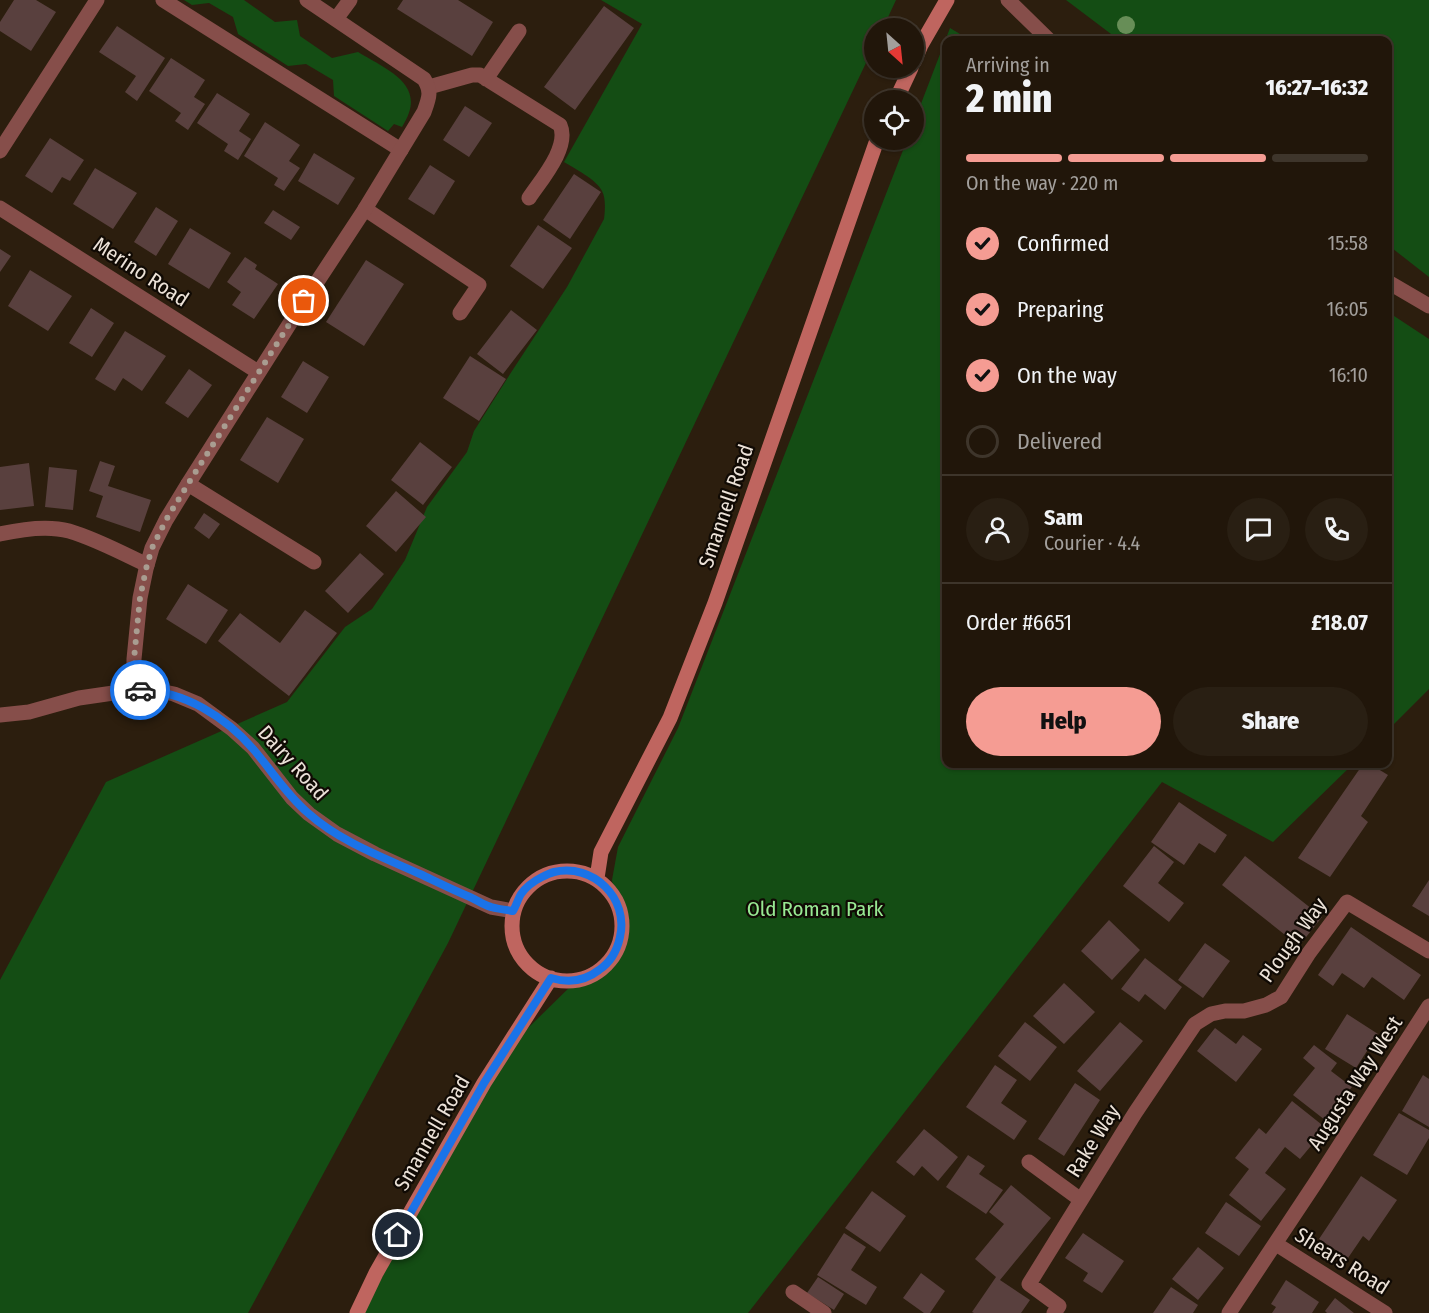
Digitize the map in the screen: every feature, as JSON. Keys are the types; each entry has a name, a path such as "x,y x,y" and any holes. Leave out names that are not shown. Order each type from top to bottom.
{"street":[{"path":"0,151 97,0"},
{"path":"163,0 401,150"},
{"path":"134,690 134,659 140,598 152,548 188,484 401,150 424,112 428,101 429,87 424,79 308,0"},
{"path":"336,19 350,0"},
{"path":"924,40 947,0"},
{"path":"1008,0 1045,36"},
{"path":"486,79 519,31"},
{"path":"429,87 472,75 480,75 560,125 562,142 552,164 529,198"},
{"name":"Smannell Road","path":"597,878 601,852 670,718 715,603 874,150"},
{"name":"Merino Road","path":"0,208 258,372"},
{"path":"364,209 479,285 460,313"},
{"path":"1392,284 1429,306"},
{"path":"188,484 314,562"},
{"path":"0,534 39,528 68,531 147,565"},
{"name":"Dairy Road","path":"0,715 29,712 79,698 134,690 155,690 174,694 198,704 232,729 253,748 292,798 309,814 337,834 491,907 513,911"},
{"path":"573,871 597,878 608,888 620,909 622,928 617,949 606,965 581,980 562,981 540,975 525,963 517,951 511,933 513,911 521,893 535,880 554,872 573,871"},
{"name":"Plough Way","path":"1141,1105 1195,1024 1211,1014 1244,1011 1266,1005 1281,997 1340,898 1429,951"},
{"name":"Smannell Road","path":"357,1313 376,1273 484,1083 551,978"},
{"name":"Augusta Way West","path":"1229,1313 1429,1006"},
{"name":"Rake Way","path":"1054,1313 1059,1306 1029,1284 1141,1105"},
{"name":"Rake Way","path":"1029,1162 1081,1200"},
{"name":"Shears Road","path":"1276,1244 1385,1313"},
{"path":"793,1292 824,1313"}],"green space":[{"path":"184,0 244,0 275,22 297,20 300,36 332,58 358,52 393,73 408,90 411,100 409,112 402,127 394,124 388,131 334,96 333,80 306,64 288,66 238,34 233,17 209,3 192,5"},
{"path":"601,0 896,0 888,18 864,18 864,67 448,943 248,1313 0,1313 0,980 106,782 287,702 345,627 372,609 405,560 427,507 467,452 474,431 567,287 604,219 602,191 585,175 564,162 642,24"},
{"path":"1066,0 1429,0 1429,277 1392,248 1392,36 1114,36"},
{"name":"Old Roman Park","path":"950,28 963,36 947,36"},
{"name":"Old Roman Park","path":"942,49 942,768 1349,768 1273,842 1162,782 748,1313 363,1313 456,1138 526,1030 576,981 595,968 611,951 620,928 612,880 618,847 678,728 903,150 924,150 924,96"},
{"path":"1392,315 1429,339 1429,689 1392,726"}],"building":[{"path":"14,0 36,0 56,12 31,51 0,31 0,22"},
{"path":"403,0 458,0 493,22 472,56 397,9"},
{"path":"604,6 634,28 575,110 544,87"},
{"path":"117,26 165,58 137,101 125,92 136,76 99,52"},
{"path":"171,58 205,80 194,97 205,104 188,130 175,121 181,113 149,91"},
{"path":"217,93 250,114 239,131 251,139 238,160 224,151 228,144 197,123"},
{"path":"465,106 492,123 469,157 443,140"},
{"path":"265,122 300,145 289,161 300,168 284,191 274,185 278,178 244,156"},
{"path":"50,138 84,160 70,181 62,177 52,193 25,176"},
{"path":"314,153 355,178 338,205 298,181"},
{"path":"430,165 455,181 434,215 408,199"},
{"path":"95,168 137,193 113,229 73,204"},
{"path":"574,174 601,192 570,239 543,220"},
{"path":"156,207 178,221 156,256 134,242"},
{"path":"273,210 300,227 291,240 264,223"},
{"path":"538,225 572,248 543,289 510,266"},
{"path":"190,228 231,253 209,289 168,264"},
{"path":"0,249 11,256 0,272"},
{"path":"245,257 257,265 255,269 278,284 254,319 232,305 241,292 227,282"},
{"path":"366,260 404,284 364,346 326,322"},
{"path":"30,270 72,296 48,331 8,306"},
{"path":"91,308 114,323 92,357 69,343"},
{"path":"511,310 537,330 503,374 477,354"},
{"path":"125,331 166,356 142,391 123,378 115,391 95,379"},
{"path":"470,356 506,379 479,421 443,398"},
{"path":"303,361 329,377 307,413 281,397"},
{"path":"189,369 212,385 188,418 165,403"},
{"path":"267,417 304,439 278,483 240,460"},
{"path":"420,442 452,467 423,505 391,480"},
{"path":"100,461 115,466 108,486 151,500 140,532 96,517 103,496 89,491"},
{"path":"29,463 34,506 0,510 0,467"},
{"path":"49,467 77,470 73,510 45,507"},
{"path":"396,491 426,517 396,552 366,526"},
{"path":"204,513 220,524 209,539 194,528"},
{"path":"360,553 384,574 348,613 325,591"},
{"path":"188,584 228,610 206,644 166,619"},
{"path":"305,610 337,633 289,696 218,641 240,613 280,643"},
{"path":"1360,768 1377,768 1388,775 1361,816 1368,822 1330,877 1298,858"},
{"path":"1179,802 1227,835 1215,853 1199,843 1184,865 1151,842"},
{"path":"1154,846 1174,862 1158,883 1184,903 1169,922 1123,886"},
{"path":"1245,856 1322,917 1299,946 1222,885"},
{"path":"1429,880 1429,916 1412,906"},
{"path":"1109,920 1140,950 1112,980 1081,951"},
{"path":"1351,927 1421,975 1404,1000 1372,977 1364,988 1342,973 1333,986 1318,975"},
{"path":"1205,943 1230,961 1203,998 1178,980"},
{"path":"1145,958 1182,987 1165,1010 1145,994 1139,1002 1121,989"},
{"path":"1064,983 1095,1012 1064,1044 1033,1016"},
{"path":"1347,1014 1378,1034 1356,1068 1325,1049"},
{"path":"1025,1022 1057,1047 1030,1081 998,1056"},
{"path":"1120,1022 1143,1041 1100,1091 1077,1071"},
{"path":"1215,1028 1236,1044 1243,1035 1262,1049 1236,1082 1197,1051"},
{"path":"1314,1045 1337,1063 1331,1071 1352,1087 1325,1120 1293,1095 1315,1068 1303,1058"},
{"path":"995,1065 1017,1080 1001,1103 1027,1121 1014,1140 966,1107"},
{"path":"1423,1075 1429,1079 1429,1127 1402,1111"},
{"path":"1075,1083 1100,1100 1064,1156 1038,1139"},
{"path":"1292,1101 1326,1128 1300,1159 1285,1147 1265,1173 1286,1189 1261,1221 1229,1195 1249,1169 1235,1158 1259,1128 1266,1134"},
{"path":"1399,1113 1429,1130 1429,1138 1407,1175 1373,1155"},
{"path":"924,1129 958,1157 938,1181 922,1166 914,1176 896,1162"},
{"path":"968,1155 985,1166 979,1174 1003,1190 986,1214 946,1187"},
{"path":"1361,1176 1397,1200 1369,1241 1363,1236 1348,1258 1319,1239"},
{"path":"1011,1185 1051,1218 1000,1280 1030,1300 1021,1313 974,1313 972,1312 996,1277 975,1259 1004,1224 989,1212"},
{"path":"872,1191 906,1216 880,1252 845,1228"},
{"path":"1226,1202 1261,1226 1239,1256 1205,1233"},
{"path":"844,1233 866,1247 851,1270 877,1287 866,1305 817,1275"},
{"path":"1083,1233 1124,1261 1102,1293 1083,1281 1088,1273 1065,1258"},
{"path":"1198,1247 1224,1268 1198,1300 1172,1279"},
{"path":"921,1273 945,1291 930,1313 924,1313 903,1298"},
{"path":"818,1277 844,1294 834,1310 807,1293"},
{"path":"1286,1280 1319,1302 1312,1313 1272,1313 1276,1307 1271,1304"},
{"path":"1171,1287 1198,1305 1193,1313 1153,1313"},
{"path":"1335,1298 1354,1313 1327,1313 1325,1311"}],"way so far":[{"path":"140,690 134,690 134,659 140,598 152,548 188,484 304,301"}],"route":[{"path":"140,690 174,694 198,704 217,717 253,748 292,798 309,814 337,834 491,907 513,911 521,893 535,880 554,872 573,871 597,878 608,888 620,909 622,928 617,949 606,965 591,976 581,980 562,981 551,978 484,1083 398,1235"}]}
